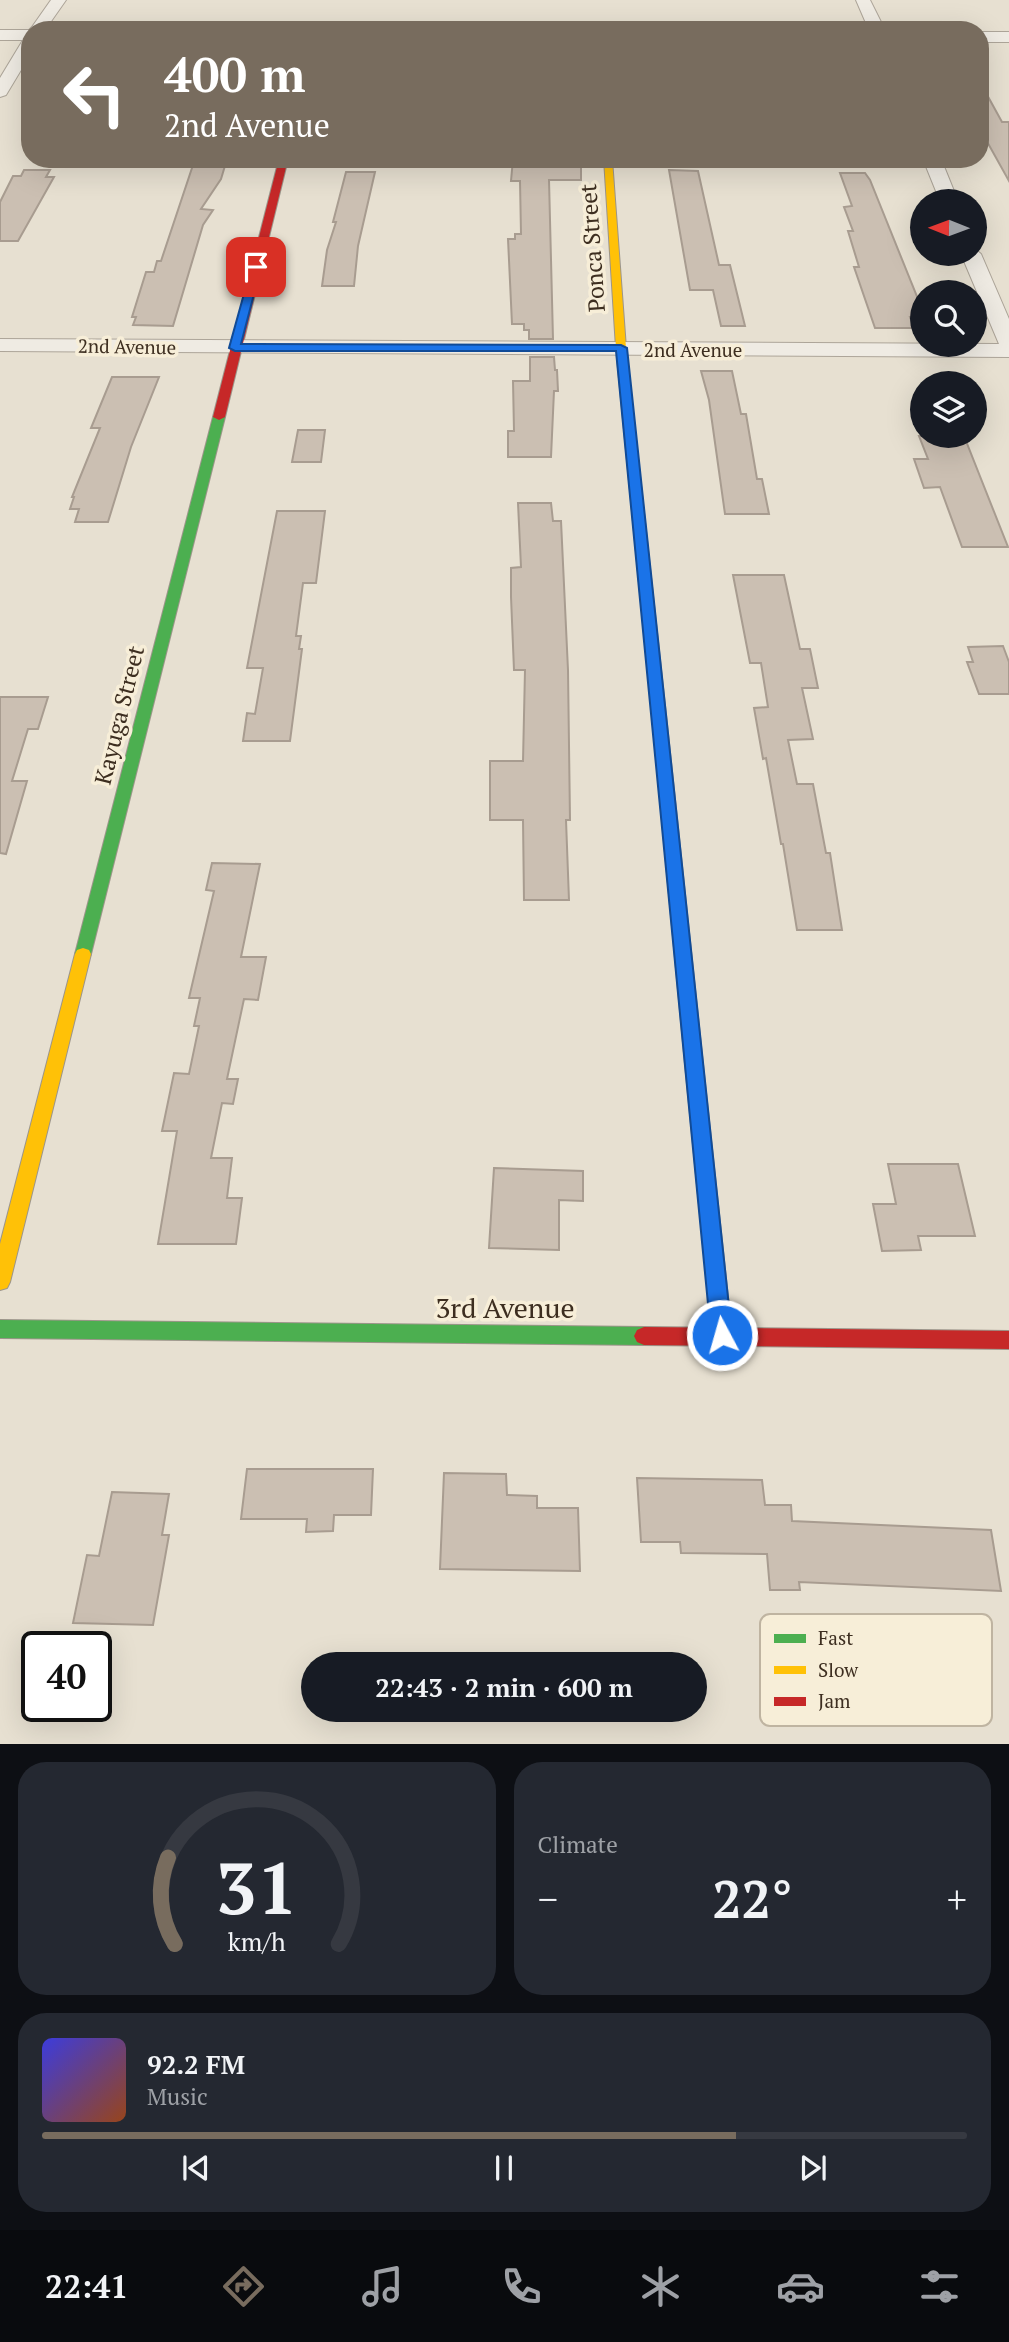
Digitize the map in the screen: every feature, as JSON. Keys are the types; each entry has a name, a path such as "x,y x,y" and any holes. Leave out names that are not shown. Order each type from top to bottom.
{"street":[{"path":"44,21 59,0"},
{"path":"863,0 873,21"},
{"path":"0,35 21,35"},
{"path":"989,37 1009,37"},
{"path":"0,92 21,56"},
{"name":"Kayuga Street","path":"0,1282 282,168"},
{"name":"Ponca Street","path":"609,168 621,348 722,1335"},
{"path":"936,168 944,189"},
{"path":"976,266 1009,344"},
{"name":"2nd Avenue","path":"0,345 1009,351"},
{"name":"3rd Avenue","path":"0,1329 1009,1340"}],"building":[{"path":"989,98 1002,122 1009,122 1009,181 989,145"},
{"path":"192,168 224,168 221,179 201,209 213,210 203,225 173,326 133,325 136,317 132,317 146,272 154,272 157,261 161,261"},
{"path":"512,168 581,168 581,180 549,180 553,339 529,339 529,330 524,330 524,324 512,324 508,239 515,239 515,234 521,234 520,181 511,181"},
{"path":"24,170 50,170 46,177 54,177 18,241 0,241 0,202 13,176 21,176"},
{"path":"669,170 698,171 719,265 730,265 745,326 721,326 713,290 690,290"},
{"path":"346,172 375,172 358,246 354,286 322,286 327,250 336,222 333,222"},
{"path":"840,173 865,173 910,280 910,328 875,328 854,267 859,267 848,231 853,231 844,207 852,206"},
{"path":"530,357 554,357 557,370 558,391 554,391 551,457 508,457 508,431 514,431 513,381 530,381"},
{"path":"701,371 732,371 741,414 746,414 757,479 762,479 769,514 725,514 709,400"},
{"path":"112,377 159,377 131,447 108,522 75,522 79,509 70,509 72,497 100,428 91,428"},
{"path":"298,430 325,430 321,462 292,462"},
{"path":"924,448 969,448 1008,547 962,547 940,487 924,488 914,459 928,459"},
{"path":"518,503 551,503 553,521 561,521 568,670 570,820 566,820 569,900 524,900 523,820 490,820 490,761 523,761 525,670 514,670 511,597 511,568 521,567"},
{"path":"277,511 325,511 316,583 303,583 296,636 301,636 299,649 302,649 290,741 243,741 247,713 255,714 263,668 247,668"},
{"path":"733,575 784,575 800,649 810,649 818,688 802,688 813,739 788,740 797,784 813,784 826,853 830,853 842,930 797,930 783,844 754,708 768,707 761,663 750,663"},
{"path":"1003,646 1009,662 1009,694 979,694 967,662 973,662 968,647"},
{"path":"0,697 48,697 38,729 28,729 12,781 27,781 6,854 0,853"},
{"path":"212,863 260,864 241,957 266,957 258,1000 244,999 227,1079 238,1079 233,1104 222,1103 211,1158 232,1158 227,1198 242,1198 236,1244 158,1244 177,1131 162,1131 174,1073 189,1074 199,1026 194,1026 200,998 189,998 214,891 206,890"},
{"path":"888,1164 958,1164 975,1236 918,1236 921,1250 882,1251 873,1204 896,1204"},
{"path":"494,1168 583,1171 583,1201 559,1200 559,1250 489,1248"},
{"path":"247,1469 373,1469 371,1515 334,1515 333,1531 306,1532 307,1519 241,1519"},
{"path":"444,1473 506,1474 507,1495 537,1496 537,1508 578,1508 580,1571 440,1569"},
{"path":"637,1478 762,1480 765,1505 791,1505 792,1521 991,1530 1001,1591 799,1582 800,1590 770,1590 767,1554 681,1553 680,1542 641,1542"},
{"path":"112,1492 169,1494 162,1535 169,1535 153,1625 73,1623 87,1555 99,1556"}],"traffic: fast":[{"path":"83,954 219,417"},
{"path":"695,1074 722,1335"},
{"path":"0,1329 644,1336"}],"traffic: slow":[{"path":"609,168 621,348 659,715"},
{"path":"0,1282 83,954"}],"traffic: jam":[{"path":"219,417 282,168"},
{"path":"659,715 695,1074"},
{"path":"644,1336 1009,1340"}],"route":[{"path":"256,267 235,348 621,348 722,1335"}]}
